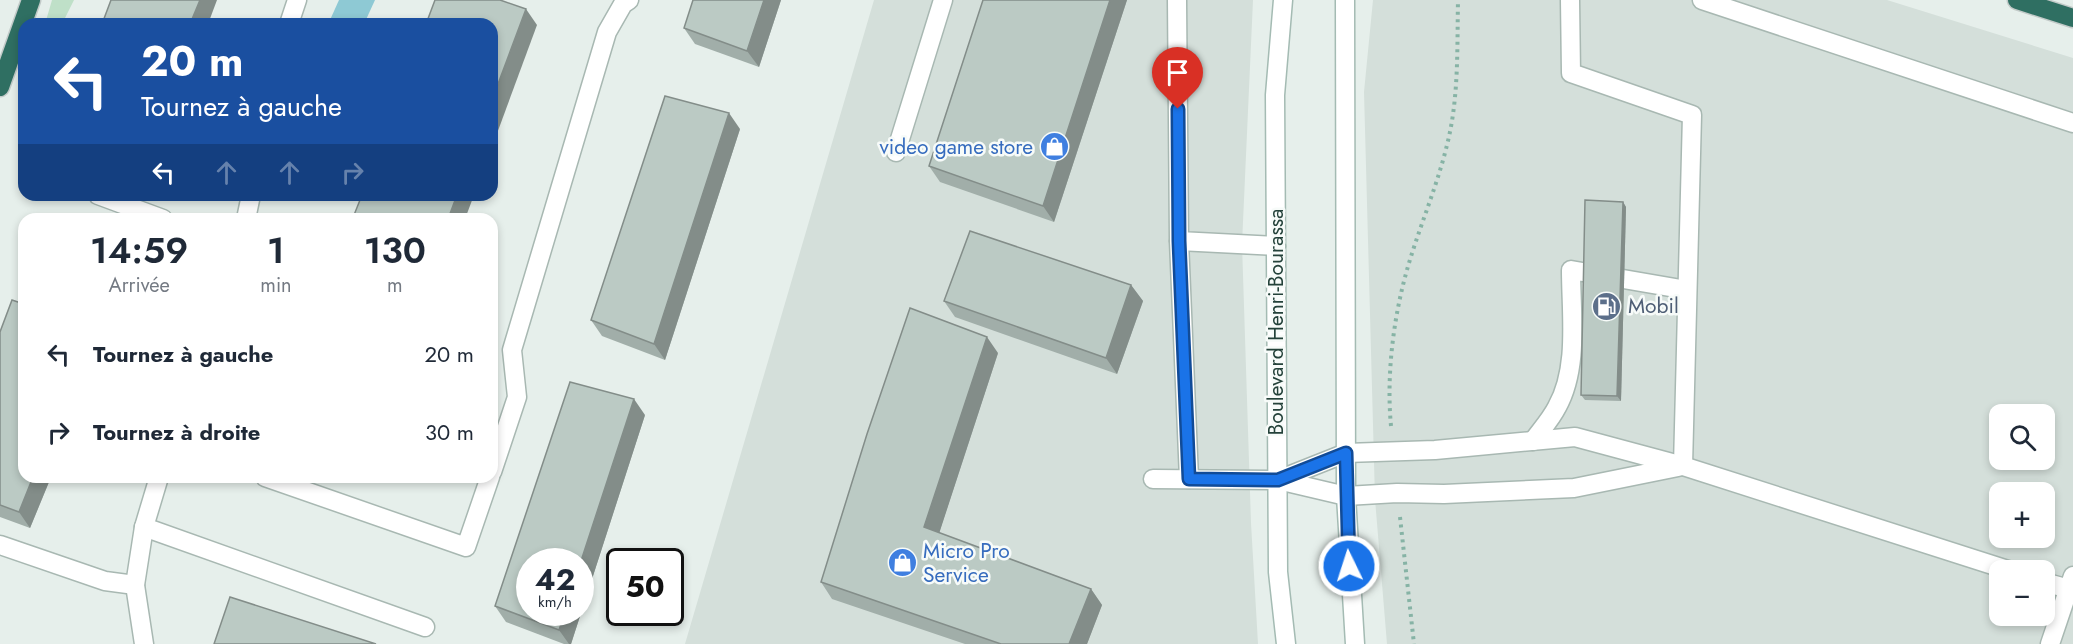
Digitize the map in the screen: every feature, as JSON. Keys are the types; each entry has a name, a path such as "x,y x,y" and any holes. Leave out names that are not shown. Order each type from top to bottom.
{"highway":[{"path":"25,18 31,0"},
{"path":"2017,0 2073,18"},
{"path":"0,87 18,36"}],"main road":[{"path":"290,18 297,0"},
{"path":"498,455 518,397 512,350 607,32 623,4 629,0"},
{"path":"897,152 943,0"},
{"path":"1177,0 1179,241 1189,479"},
{"name":"Boulevard Henri-Bourassa","path":"1283,0 1275,94 1278,572 1286,644"},
{"path":"1345,0 1346,496 1355,644"},
{"path":"1570,0 1571,73 1692,115 1683,466"},
{"path":"1702,0 2073,123"},
{"path":"114,201 147,213"},
{"path":"1179,241 1276,246"},
{"path":"1533,441 1557,408 1567,384 1570,357 1571,270 1687,290"},
{"path":"1278,480 1346,453 1575,437 1683,466 1989,564"},
{"path":"1153,479 1278,480 1346,496 1397,493 1444,494 1574,488 1683,466"},
{"path":"144,644 135,585 144,527 157,483"},
{"path":"282,483 466,547 488,483"},
{"path":"144,527 425,627"},
{"path":"0,545 105,581 135,585"},
{"path":"2050,644 2071,583 2055,582"}],"path":[{"path":"1393,451 1390,416 1392,373 1401,297 1409,262 1437,182 1455,97 1458,0"},
{"path":"1397,493 1414,644"}],"shaded area":[{"path":"874,0 1253,0 1242,244 1251,523 1258,644 685,644"},
{"path":"1373,0 1887,0 2073,58 2073,644 1387,644 1375,499 1364,92"}],"green space":[{"path":"52,0 74,0 65,18 47,18"}],"water":[{"path":"339,0 375,0 367,18 331,18"}],"building":[{"path":"111,0 200,0 192,18 104,18"},
{"path":"435,0 500,0 526,9 498,84 498,18 428,18"},
{"path":"693,0 764,0 747,51 684,28"},
{"path":"983,0 1110,0 1043,206 929,166"},
{"path":"665,96 729,113 654,344 591,320"},
{"path":"1585,200 1623,202 1617,396 1581,395"},
{"path":"360,201 455,201 450,213 355,213"},
{"path":"970,231 1131,285 1106,358 944,301"},
{"path":"12,300 18,302 18,483 31,483 19,512 0,505 0,332"},
{"path":"910,308 987,337 924,527 1091,589 1069,644 1001,644 821,582 867,434"},
{"path":"570,382 634,399 585,548 516,548 516,614 495,606"},
{"path":"230,597 376,644 214,644"},
{"path":"548,626 560,626 559,630"}],"place":[{"name":"video game store","path":"1054,147"},
{"name":"Mobil","path":"1607,306"},
{"name":"Micro Pro Service","path":"902,563"}],"route":[{"path":"1178,109 1179,241 1189,479 1278,480 1346,453 1349,566"}]}
